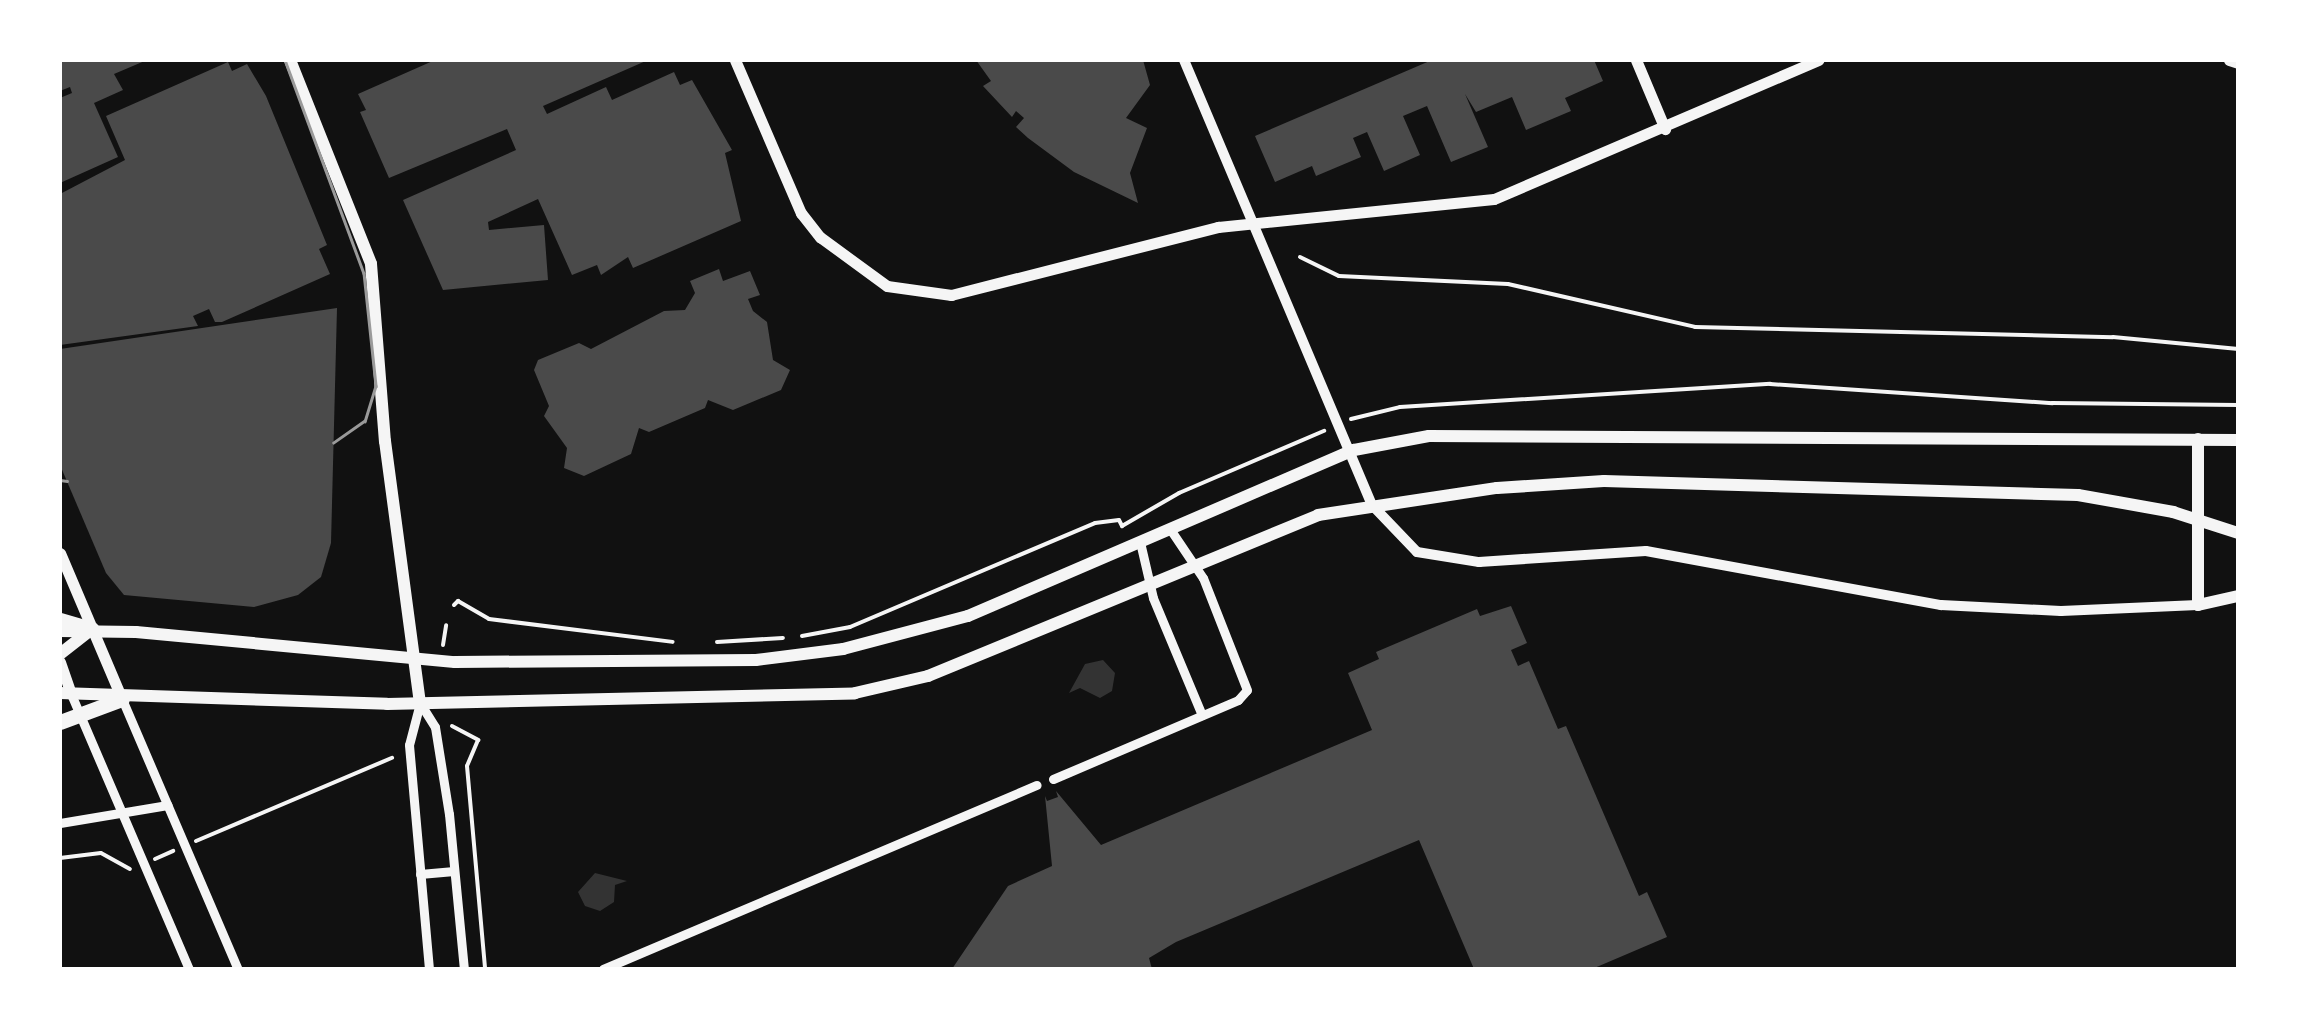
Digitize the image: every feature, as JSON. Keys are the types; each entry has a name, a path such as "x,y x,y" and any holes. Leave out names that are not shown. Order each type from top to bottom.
{"highway":[{"path":"60,620 92,629"},
{"path":"60,722 122,699"}],"main road":[{"path":"290,60 372,264 385,441 420,704"},
{"path":"734,60 802,212 832,249 872,278 906,292 977,292 1253,223 1494,199 1666,129 1819,60"},
{"path":"1636,60 1666,129"},
{"path":"2230,60 2238,64"},
{"path":"60,631 92,629 416,660 656,664 843,649 968,616 1354,450 1428,436 2238,440"},
{"path":"2198,439 2198,605 2238,596"},
{"path":"60,662 66,693 122,699 420,704 855,693 928,676 1192,563 1356,505 1604,481 2078,495 2198,519 2238,533"},
{"path":"60,553 122,699"},
{"path":"60,654 92,629"}],"street":[{"path":"1184,60 1372,504 1393,533 1416,552 1443,560 1646,551 1941,605 2061,612 2198,605"},
{"path":"1052,779 1202,715 1246,690 1192,563 1170,530"},
{"path":"1140,542 1149,582 1202,715"},
{"path":"66,693 80,715 120,816 189,969"},
{"path":"122,699 238,969"},
{"path":"420,704 435,727 464,969"},
{"path":"420,704 408,730 429,969"},
{"path":"603,969 1038,785"},
{"path":"60,823 120,816 166,805"},
{"path":"420,874 454,871"}],"path":[{"path":"1300,258 1340,276 1508,284 1695,327 2113,337 2238,348"},
{"path":"1346,422 1400,407 1770,384 2052,403 2238,405"},
{"path":"712,642 850,627 1094,522 1119,520 1122,526 1331,428"},
{"path":"454,605 458,600 489,619 678,642"},
{"path":"444,645 446,625"},
{"path":"452,726 478,740 467,766 485,969"},
{"path":"196,841 392,758"},
{"path":"155,859 176,850"},
{"path":"60,858 110,855 130,870"}],"shaded area":[{"path":"1103,660 1115,673 1112,691 1100,698 1080,688 1069,693 1085,664"},
{"path":"595,873 627,881 615,885 614,902 600,911 585,906 578,892"}],"building":[{"path":"60,60 147,60 114,74 123,90 94,103 118,157 60,183 60,98 72,93 70,87 60,91"},
{"path":"435,60 648,60 543,106 547,114 606,87 612,100 674,72 680,85 692,80 732,150 725,153 741,221 633,268 628,257 601,275 597,265 572,275 538,199 488,222 489,230 544,225 548,280 443,290 403,200 516,150 507,129 389,178 360,112 366,110 358,94"},
{"path":"976,60 1143,60 1150,85 1126,118 1147,128 1130,173 1138,203 1074,172 1028,138 1016,127 1024,118 1016,111 1012,117 983,86 991,81"},
{"path":"1432,60 1594,60 1603,81 1565,98 1571,111 1526,130 1512,97 1476,112 1465,94 1488,147 1451,162 1427,106 1403,116 1420,155 1384,171 1367,132 1353,138 1361,157 1316,176 1312,166 1275,182 1255,136"},
{"path":"228,62 232,71 247,64 266,96 327,245 319,249 330,274 222,322 215,322 209,309 193,316 198,326 60,345 60,194 125,160 106,116"},
{"path":"719,269 723,281 750,271 760,295 748,299 753,311 767,322 773,360 790,370 781,390 733,410 708,400 705,408 649,432 639,428 631,454 584,476 564,468 567,448 544,416 549,406 534,370 538,360 579,343 591,349 664,311 685,310 695,293 690,281"},
{"path":"337,308 331,543 321,577 298,595 254,607 124,595 106,573 60,465 60,349"},
{"path":"1511,606 1527,643 1511,650 1518,666 1529,661 1558,729 1566,726 1639,896 1647,892 1667,937 1592,969 1474,969 1419,840 1176,942 1149,958 1152,969 952,969 1008,886 1052,866 1045,796 1047,801 1058,797 1056,791 1101,845 1372,730 1348,673 1379,659 1376,652 1477,609 1480,616"}],"tram line":[{"path":"285,60 364,273 376,386 365,421 334,443"},
{"path":"60,480 67,481"}]}
